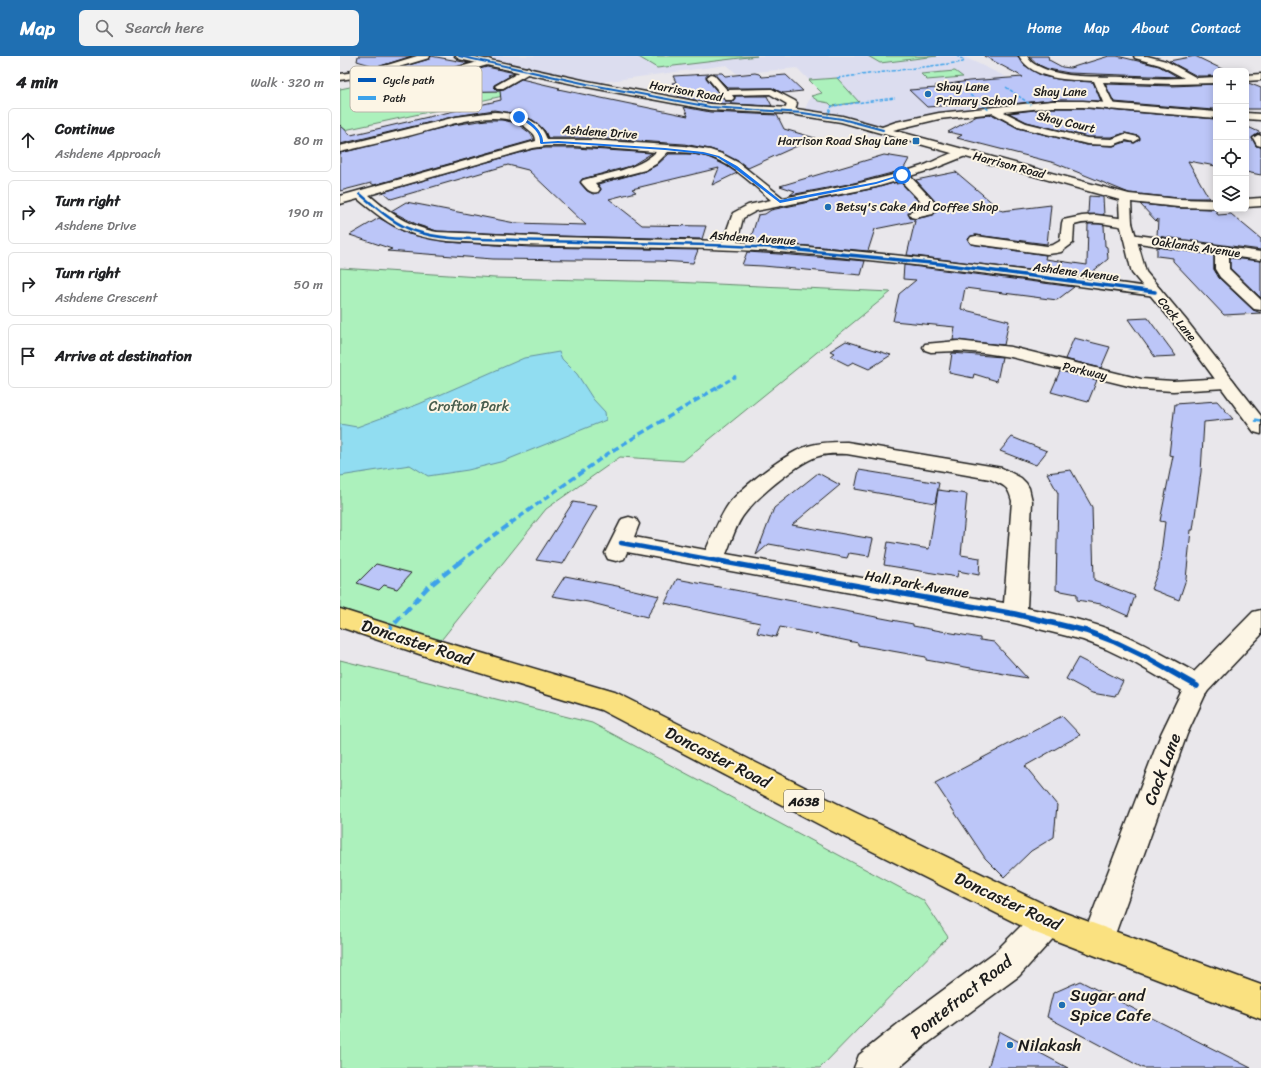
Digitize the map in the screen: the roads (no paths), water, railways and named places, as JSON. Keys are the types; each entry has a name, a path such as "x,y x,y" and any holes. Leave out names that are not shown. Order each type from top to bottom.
{"highway":[{"name":"Doncaster Road","path":"340,618 434,649 608,701 838,819 1047,922 1261,1002"}],"street":[{"path":"392,66 426,56"},
{"name":"Harrison Road","path":"458,56 587,84 710,107 790,111 842,119 1128,198 1178,203 1213,204"},
{"path":"1023,56 1027,64 1042,71 1068,76 1097,79 1213,80"},
{"path":"1138,56 1152,59 1169,66 1197,81"},
{"path":"1152,59 1164,56"},
{"path":"474,66 488,62"},
{"path":"500,86 528,70"},
{"path":"340,77 350,75"},
{"path":"1249,78 1261,77"},
{"path":"711,78 727,96 759,90 777,95 792,103 790,111"},
{"path":"1097,79 1110,106"},
{"path":"765,80 777,95"},
{"name":"Shay Lane","path":"883,130 896,125 925,118 1052,104 1110,106 1213,115"},
{"name":"Shay Court","path":"994,110 1022,125 1087,141 1113,142 1124,137 1134,139"},
{"path":"340,149 455,121 498,115 526,120 534,126 540,134 541,143"},
{"path":"1249,116 1261,117"},
{"name":"Ashdene Drive","path":"340,200 541,143 558,142 665,149 718,156 736,167 780,202"},
{"path":"594,188 587,182 641,168 652,162 665,149"},
{"path":"729,246 737,216 752,208 876,183 964,153"},
{"path":"902,175 929,203 930,211"},
{"name":"Ashdene Avenue","path":"360,194 398,225 418,232 440,236 519,240 646,242 808,251 933,263 1154,292"},
{"name":"Cock Lane","path":"1128,198 1125,202 1126,223 1140,273 1154,292 1181,323 1261,428"},
{"path":"1249,203 1261,202"},
{"path":"915,214 930,211 944,212"},
{"path":"985,240 1037,249 1056,249 1066,243 1068,222 1085,219 1126,223"},
{"name":"Oaklands Avenue","path":"1130,238 1261,256"},
{"path":"1222,251 1222,269 1224,274 1259,306"},
{"name":"Parkway","path":"939,342 1007,351 1140,383 1167,386 1226,383"},
{"path":"713,560 727,526 739,506 749,496 789,465 812,452 829,448 847,448 982,470 1005,476 1019,488 1021,494 1022,501 1015,614"},
{"name":"Hall Park Avenue","path":"622,540 713,560 1015,614 1086,631 1115,642 1197,686"},
{"name":"Cock Lane","path":"1098,940 1174,734 1197,686 1261,619"},
{"name":"Pontefract Road","path":"872,1068 916,1031 1007,964 1047,922"}],"water":[{"path":"559,352 562,359 577,374 593,399 605,412 606,420 504,461 468,470 428,476 410,465 340,476 340,424 357,427 419,404 524,358"}],"place":[{"name":"Shay Lane Primary School","path":"928,94"},
{"name":"Harrison Road Shay Lane","path":"916,141"},
{"name":"Betsy's Cake And Coffee Shop","path":"828,207"},
{"name":"Sugar and Spice Cafe","path":"1062,1005"},
{"name":"Nilakash","path":"1010,1045"}],"park label":[{"name":"Crofton Park","path":"469,406"}]}
